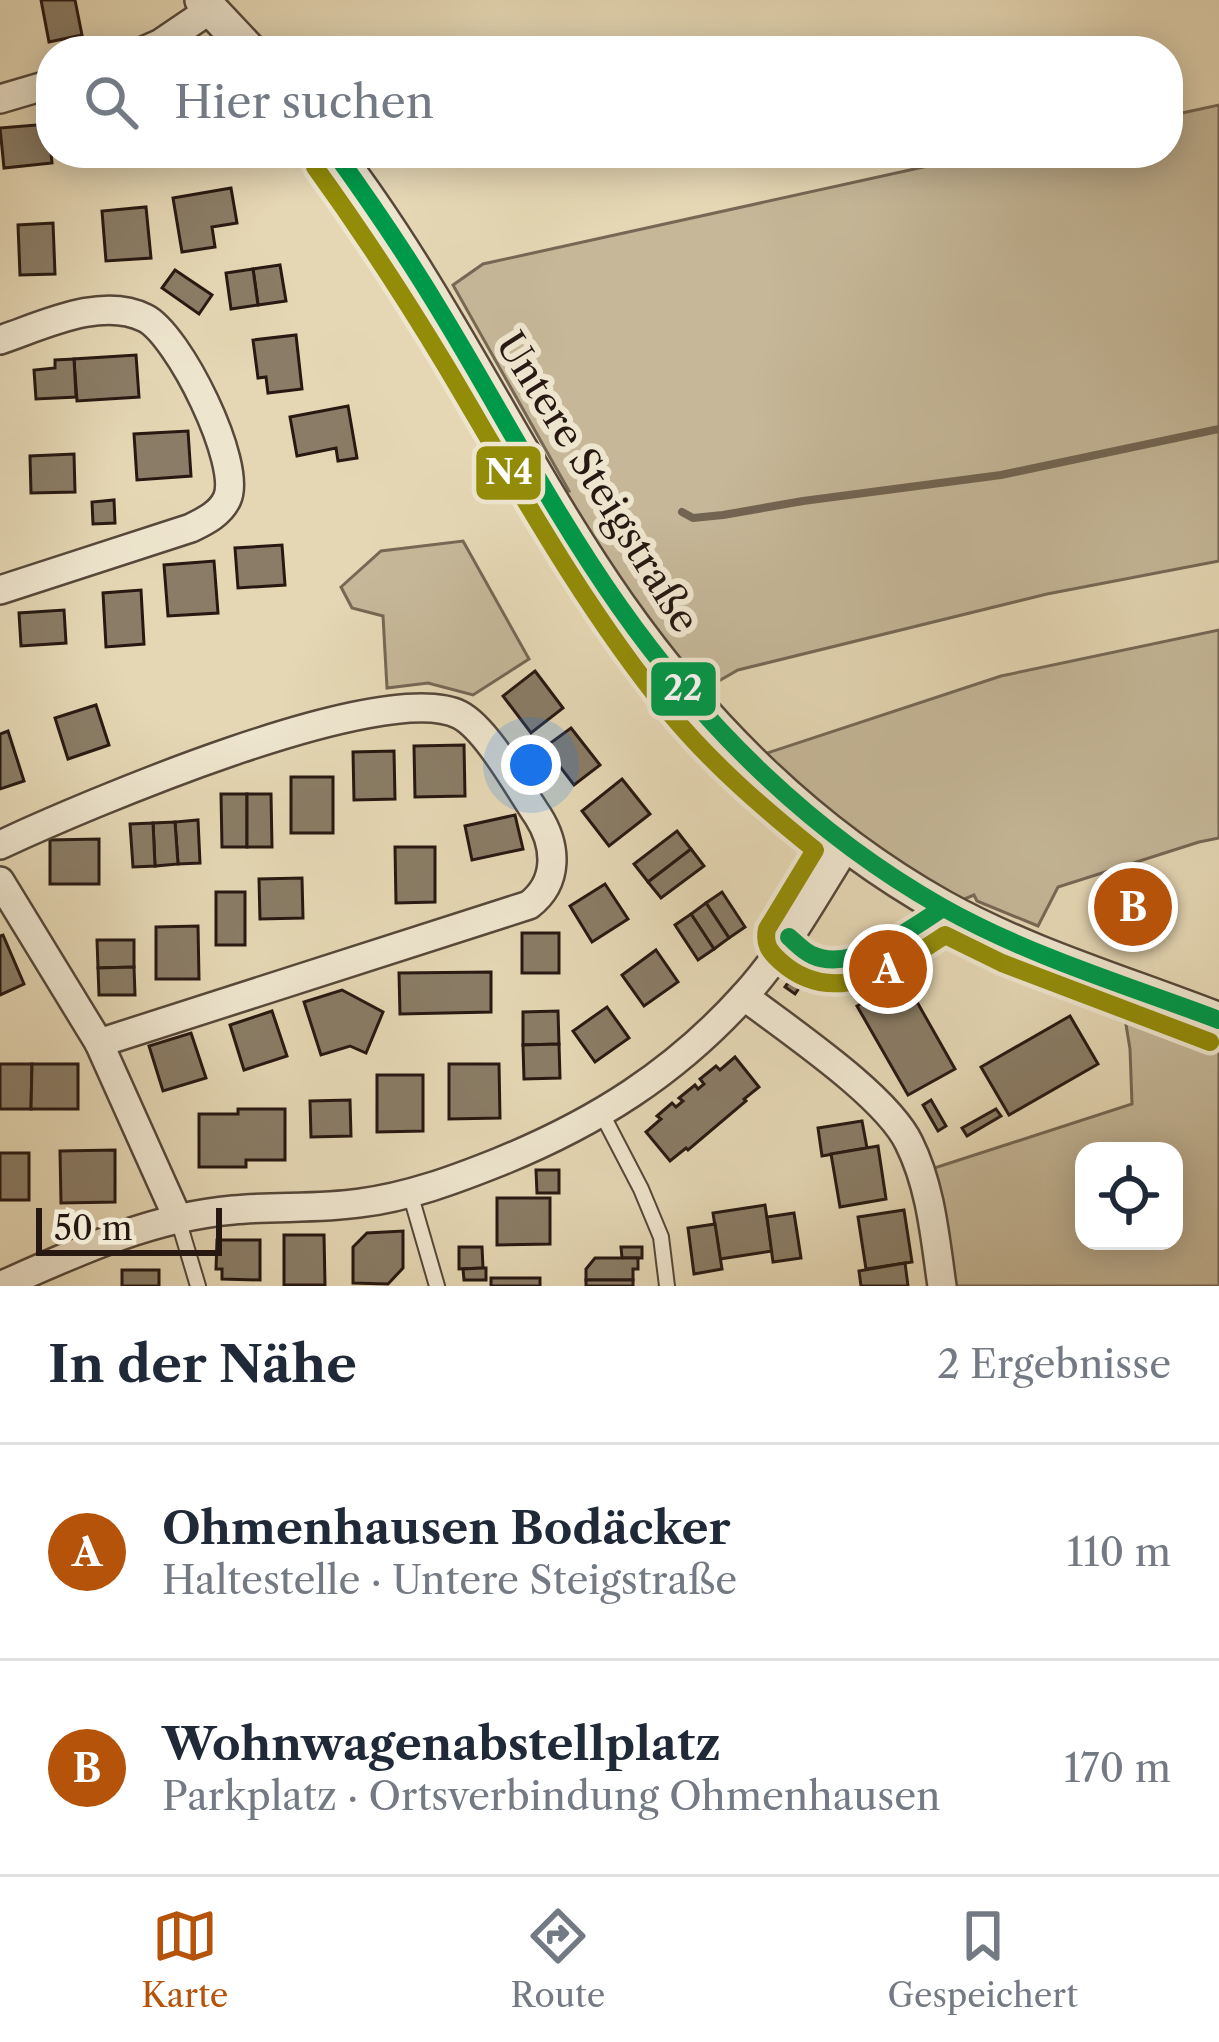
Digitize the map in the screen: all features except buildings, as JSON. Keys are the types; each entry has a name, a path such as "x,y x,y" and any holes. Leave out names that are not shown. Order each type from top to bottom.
{"street":[{"path":"173,36 206,5 236,36"},
{"path":"0,98 36,88"},
{"name":"Untere Steigstraße","path":"345,168 426,284 619,606 689,698 746,760 847,845 943,908 1012,941 1219,1020"},
{"path":"0,340 101,311 144,316 173,344 224,445 231,474 228,498 213,517 0,590"},
{"path":"0,845 106,798 251,744 407,709 446,710 463,716 482,734 549,834 548,882 542,895 529,905 99,1043"},
{"path":"0,1286 64,1257 178,1219 232,1210 361,1203 410,1193 512,1157 602,1114 678,1058 744,996 789,937 847,845"},
{"path":"0,881 99,1043 178,1219"},
{"path":"744,996 884,1108 907,1137 922,1172 942,1286"}],"lane":[{"path":"789,937 813,957 847,959 872,950 943,908"},
{"path":"602,1114 661,1237 667,1286"},
{"path":"410,1193 437,1286"},
{"path":"178,1219 198,1286"}],"shaded area":[{"path":"1219,105 1219,561 1047,594 738,670 689,698 550,496 569,491 453,285 483,264 919,168 1183,168 1183,113"},
{"path":"463,541 529,659 473,695 428,683 387,688 383,616 352,608 341,587 381,551"},
{"path":"1219,630 1219,838 1058,887 1038,926 977,901 974,895 943,908 746,760 1001,676"},
{"path":"1119,982 1219,1009 1219,1286 942,1286 922,1172 1132,1104 1130,1049"}],"waterway":[{"path":"682,512 693,518 723,515 1001,475 1219,429"}],"transit line":[{"name":"N4","path":"316,168 399,290 551,543 637,671 720,767 815,850 767,929 767,943 776,957 801,975 843,983 885,971 945,935 1002,963 1210,1042"},
{"name":"22","path":"346,168 419,277 619,606 687,694 764,774 849,846 942,907 1043,955 1219,1020"},
{"name":"22","path":"789,937 812,955 845,959 898,937 943,908"}],"place":[{"name":"Wohnwagenabstellplatz","path":"1133,907"},
{"name":"Ohmenhausen Bodäcker","path":"888,969"}]}
